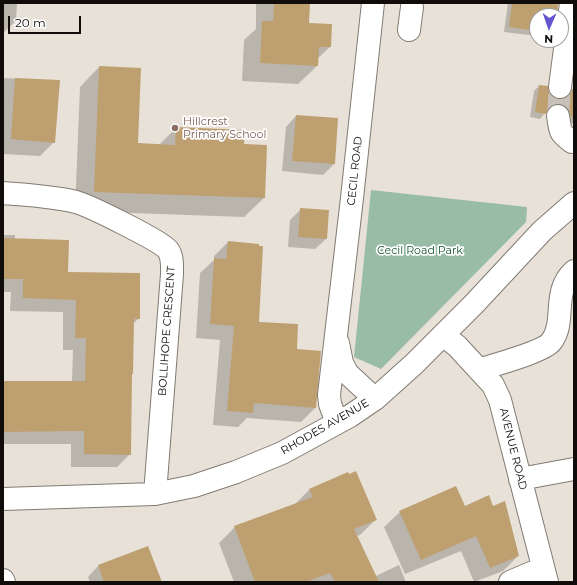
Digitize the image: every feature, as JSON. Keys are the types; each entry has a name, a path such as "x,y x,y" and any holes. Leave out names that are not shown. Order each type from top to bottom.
{"street":[{"name":"CECIL ROAD","path":"337,423 330,404 329,395 332,365 389,27 373,3"},
{"path":"560,87 571,3"},
{"path":"389,27 412,7"},
{"path":"566,117 559,127 562,134 573,143"},
{"name":"BOLLIHOPE CRESCENT","path":"3,193 58,198 78,202 150,238 169,251 172,262 172,274 155,494"},
{"name":"RHODES AVENUE","path":"3,499 155,494 194,486 236,472 282,453 337,423 375,399 414,364 443,335 542,231 574,203"},
{"path":"479,370 536,351 550,343 557,330 562,289 569,276 574,271"},
{"name":"AVENUE ROAD","path":"443,335 457,346 493,384 500,400 545,575"},
{"name":"CECIL ROAD","path":"336,338 342,363 348,373 375,399"},
{"path":"520,479 574,469"},
{"path":"510,582 545,575"}],"green space":[{"name":"Cecil Road Park","path":"371,190 527,207 526,222 381,369 354,357"}],"building":[{"path":"274,3 310,3 309,23 332,24 331,47 319,47 318,66 260,63 262,21 273,21"},
{"path":"512,3 558,3 558,8 529,8 529,30 509,27"},
{"path":"99,66 141,68 138,143 175,145 176,127 245,130 244,144 267,145 265,198 94,192"},
{"path":"15,78 60,80 55,143 11,139"},
{"path":"539,85 548,86 552,97 558,99 565,98 570,95 572,89 574,89 574,118 571,117 568,108 562,104 550,106 546,114 535,112"},
{"path":"296,115 338,118 335,164 292,161"},
{"path":"300,208 329,210 327,239 298,237"},
{"path":"3,238 69,240 68,272 140,273 140,319 134,319 131,455 84,454 84,431 3,432 3,381 85,381 86,338 75,338 76,300 23,298 23,279 3,279"},
{"path":"228,241 259,244 259,246 263,246 259,322 298,324 297,349 321,351 316,408 254,403 253,413 227,411 234,326 210,324 214,258 226,259"},
{"path":"356,471 377,520 354,529 379,582 335,582 330,573 306,582 255,582 234,526 313,497 309,489 348,472 349,474"},
{"path":"456,486 465,506 489,495 493,506 505,501 519,556 490,568 476,536 421,560 399,511"},
{"path":"148,546 162,582 104,582 98,565"}],"tunnel":[{"path":"558,116 560,87"}],"place":[{"name":"Hillcrest Primary School","path":"175,128"}]}
